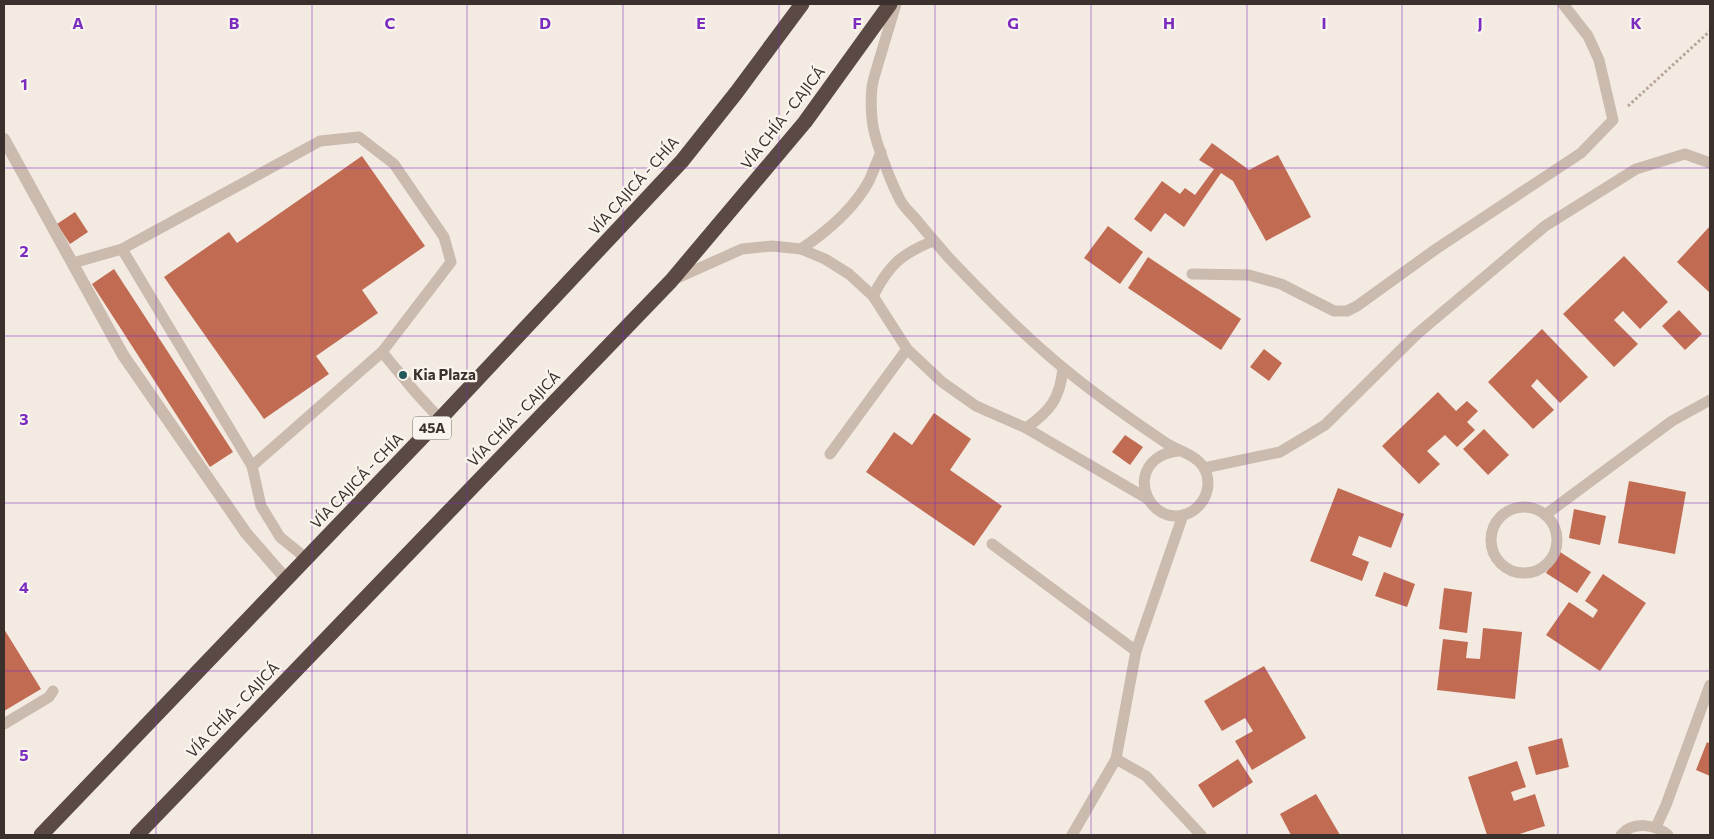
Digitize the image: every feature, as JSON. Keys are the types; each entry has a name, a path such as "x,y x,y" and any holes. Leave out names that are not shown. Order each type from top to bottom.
{"highway":[{"name":"VÍA CAJICÁ - CHÍA","path":"40,835 307,559 682,161 802,4"},
{"name":"VÍA CHÍA - CAJICÁ","path":"137,835 670,281 806,122 890,4"}],"street":[{"path":"4,138 123,355 246,533 286,579"}],"lane":[{"path":"896,4 872,87 872,120 881,152 900,201 934,241 996,307 1063,368 1116,410 1178,451 1197,460 1204,468 1208,477 1206,497 1196,508 1183,515 1173,516 1154,508 1148,500 1144,489 1148,467 1166,453 1178,451"},
{"path":"1192,274 1249,274 1281,284 1334,311 1347,311 1357,306 1436,249 1581,153 1613,120 1599,60 1588,36 1563,4"},
{"path":"72,263 122,249 320,141 359,137 394,164 444,237 451,262 382,352 252,466"},
{"path":"801,250 827,232 850,208 868,182 881,152"},
{"path":"1204,468 1280,452 1325,425 1417,334 1545,226 1636,169 1685,154 1710,163"},
{"path":"873,296 882,277 896,261 914,249 934,241"},
{"path":"670,281 742,249 772,246 801,250 825,259 849,274 873,296 907,349 942,382 976,406 1026,428 1148,500"},
{"path":"122,249 252,466 261,506 280,537 307,559"},
{"path":"830,454 907,349"},
{"path":"382,352 440,419"},
{"path":"1026,428 1041,417 1054,403 1062,385 1063,368"},
{"path":"1545,515 1672,421 1710,400"},
{"path":"1524,506 1535,509 1545,515 1552,522 1556,532 1554,553 1548,562 1531,572 1510,570 1501,564 1494,555 1491,533 1495,522 1502,514 1524,506"},
{"path":"1072,835 1116,759 1136,651 1183,515"},
{"path":"992,544 1136,651"},
{"path":"1656,827 1666,805 1710,685"},
{"path":"4,724 49,697 53,691"},
{"path":"1116,759 1146,776 1201,835"},
{"path":"1621,835 1634,827 1645,825 1656,827 1668,835"}],"path":[{"path":"1613,120 1710,31"}],"building":[{"path":"1212,143 1249,170 1278,155 1311,217 1266,241 1233,181 1221,173 1184,227 1165,213 1151,232 1134,219 1162,181 1180,194 1185,188 1195,195 1214,169 1199,160"},
{"path":"362,156 425,246 362,290 378,313 316,356 329,374 264,419 164,277 229,232 237,243"},
{"path":"75,212 88,232 70,244 57,224"},
{"path":"1108,226 1143,252 1120,284 1084,258"},
{"path":"1710,226 1710,293 1677,262"},
{"path":"1624,256 1668,302 1640,329 1623,311 1614,320 1638,344 1614,367 1563,314"},
{"path":"1148,257 1241,319 1221,350 1128,288"},
{"path":"114,269 233,452 210,467 92,284"},
{"path":"1679,310 1702,334 1685,350 1662,326"},
{"path":"1542,329 1588,377 1560,403 1537,379 1531,386 1554,410 1533,429 1488,382"},
{"path":"1264,349 1282,363 1269,381 1250,367"},
{"path":"1438,392 1456,411 1467,401 1478,411 1467,422 1475,430 1457,447 1445,435 1427,451 1440,464 1419,484 1382,446"},
{"path":"934,413 971,439 950,470 1002,506 974,546 866,472 894,432 912,445"},
{"path":"1484,429 1509,455 1488,475 1463,449"},
{"path":"1125,435 1143,447 1130,465 1112,452"},
{"path":"1629,481 1686,492 1675,554 1618,543"},
{"path":"1338,488 1404,514 1391,548 1359,536 1352,555 1369,562 1362,581 1310,561"},
{"path":"1574,509 1606,516 1600,545 1569,538"},
{"path":"1560,552 1591,572 1577,593 1546,573"},
{"path":"1384,572 1415,584 1407,607 1375,596"},
{"path":"1603,574 1646,603 1600,671 1546,635 1569,602 1593,618 1598,610 1585,601"},
{"path":"1444,588 1472,592 1467,633 1439,629"},
{"path":"1483,628 1522,632 1515,699 1437,690 1443,639 1468,642 1466,658 1480,659"},
{"path":"4,629 41,689 4,711"},
{"path":"1264,666 1306,738 1252,770 1235,741 1253,731 1245,718 1222,731 1204,701"},
{"path":"1562,738 1569,767 1536,775 1528,747"},
{"path":"1707,742 1710,744 1710,776 1696,770"},
{"path":"1238,759 1253,782 1213,808 1198,785"},
{"path":"1517,761 1526,787 1511,792 1514,801 1535,794 1545,826 1516,835 1487,835 1468,777"},
{"path":"1316,794 1340,835 1291,835 1280,814"}],"place":[{"name":"Kia Plaza","path":"403,375"}]}
